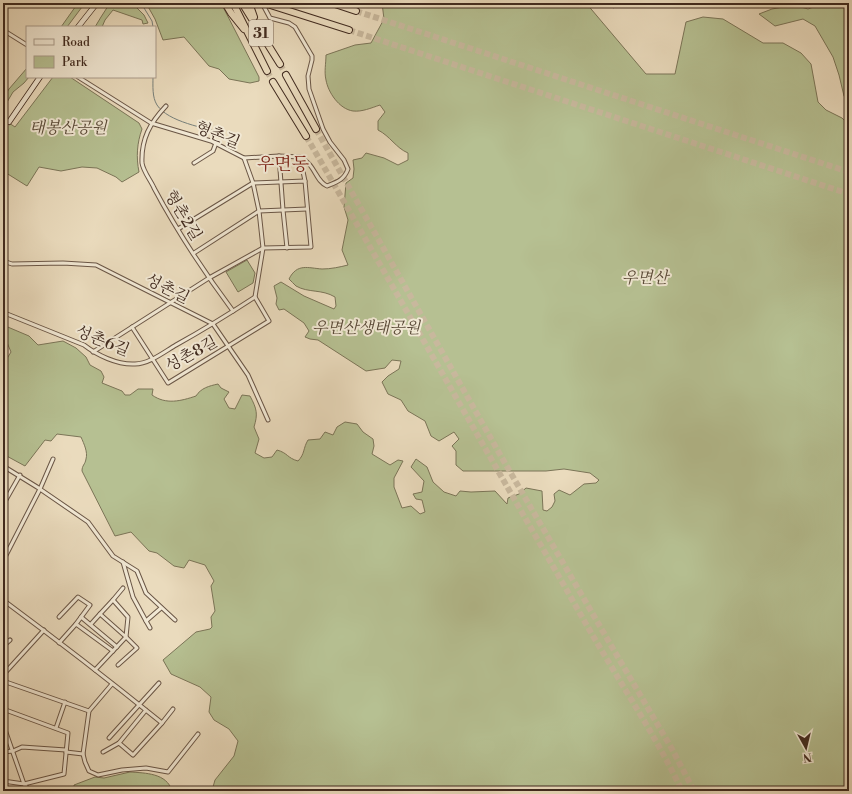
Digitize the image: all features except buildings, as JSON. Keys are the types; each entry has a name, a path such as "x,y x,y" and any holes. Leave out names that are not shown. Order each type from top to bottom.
{"highway":[{"path":"225,3 230,13 248,33"},
{"name":"31","path":"233,3 267,71"},
{"name":"31","path":"242,3 280,64"},
{"path":"249,3 258,28"},
{"path":"263,3 349,30"},
{"path":"332,3 356,11"},
{"path":"286,74 316,129"},
{"path":"273,82 306,136"}],"street":[{"path":"79,26 97,3"},
{"path":"244,158 300,156 307,160 316,171 322,184 327,186 345,176 348,169 344,160 330,142 309,89 308,76 312,56 295,27 289,23 270,18 263,3"},
{"path":"3,30 26,44"},
{"path":"9,122 39,78"},
{"name":"형촌길","path":"80,78 151,123 216,143 244,158 253,183 259,211 263,248 255,297"},
{"path":"151,123 166,106"},
{"name":"형촌2길","path":"151,123 144,140 142,165 178,229 209,278 233,311"},
{"path":"194,163 213,151 216,143"},
{"path":"279,156 280,182 287,248"},
{"path":"93,352 209,278 263,248 311,247 305,181 300,156"},
{"path":"178,229 253,183 305,181"},
{"path":"194,253 259,211 307,209"},
{"name":"성촌길","path":"3,261 12,264 63,263 96,265 212,324 248,375 268,420"},
{"path":"212,324 255,297 269,320 228,346"},
{"name":"성촌6길","path":"3,314 7,314 84,345 93,352 119,363 135,364 152,359 212,324"},
{"path":"132,327 152,359"},
{"name":"성촌8길","path":"152,359 168,383 228,346"},
{"path":"3,561 53,459"},
{"path":"3,466 40,488 88,522 113,556 137,571 146,593 175,620"},
{"path":"3,504 20,475"},
{"path":"123,562 133,597 150,628"},
{"path":"90,624 123,588"},
{"path":"59,617 78,597 90,605 59,643"},
{"path":"3,600 44,630 162,723"},
{"path":"95,670 126,637 128,617 113,600"},
{"path":"146,621 161,608"},
{"path":"100,614 136,648 118,665"},
{"path":"81,617 117,647"},
{"path":"76,624 113,651"},
{"path":"4,672 44,630"},
{"path":"3,646 10,640"},
{"path":"3,681 90,711"},
{"path":"109,738 159,682"},
{"path":"112,684 90,711 83,754 89,771 98,775 122,770 146,768 168,772 198,734"},
{"path":"56,728 65,702"},
{"path":"3,709 68,733 64,774 24,784 3,781"},
{"path":"102,752 119,743 146,710"},
{"path":"119,743 133,755 173,710"},
{"path":"3,724 24,784 30,791"},
{"path":"3,752 13,751 22,747 83,754"}],"green space":[{"path":"78,3 85,3 68,26 62,26"},
{"path":"110,3 133,4 144,15 148,23 143,24 142,20 113,10 102,26 96,26"},
{"path":"146,3 221,3 259,77 259,81 250,83 229,79 219,69 209,66 184,37 163,40 155,19"},
{"name":"우면산","path":"382,3 586,3 646,74 675,74 686,22 703,17 723,19 763,43 783,43 801,53 811,64 818,102 826,110 842,118 849,125 849,791 218,791 213,787 215,780 234,756 238,741 229,729 214,720 209,712 211,697 200,687 171,674 163,660 196,632 210,629 212,627 211,617 215,611 211,586 214,581 205,565 189,560 184,568 174,566 157,553 149,551 131,532 115,536 82,471 82,467 86,461 86,454 81,437 57,434 51,441 45,440 25,466 3,454 3,365 11,352 3,333 3,325 29,336 38,345 63,341 76,348 86,357 90,365 101,371 104,377 102,383 122,391 125,395 130,395 138,389 153,389 152,395 157,398 168,401 179,401 196,396 203,389 218,384 221,388 229,392 224,399 229,408 235,409 242,395 250,396 256,412 254,427 259,439 255,453 264,458 272,457 277,450 298,461 302,456 308,440 320,439 325,432 333,435 337,427 345,422 357,424 363,432 373,439 374,446 372,454 390,465 398,460 403,461 394,478 394,487 402,508 411,506 420,514 425,512 422,500 416,499 413,494 422,492 424,481 411,467 416,459 427,467 433,482 444,492 456,496 460,491 495,491 507,504 508,498 519,494 526,488 542,491 543,510 547,511 552,507 555,501 554,494 559,490 570,495 584,484 596,483 599,480 590,473 564,469 546,471 463,471 456,465 456,451 452,446 459,439 454,432 439,441 431,436 425,421 408,411 401,400 388,394 382,382 399,369 401,361 392,360 385,368 366,371 318,340 305,337 309,331 304,323 284,309 279,310 276,304 277,298 274,286 281,282 304,296 334,309 336,306 335,297 325,293 305,290 296,286 289,279 292,274 303,268 325,269 348,265 342,250 348,220 344,207 346,183 353,178 353,160 362,158 366,153 384,158 398,165 408,160 408,153 378,130 378,121 385,112 380,105 360,111 348,110 343,107 332,95 325,77 326,55 355,45 371,43 384,19"},
{"path":"824,3 849,3 849,103 844,96 833,57 815,26 803,19 775,26 759,14 783,7 801,7 808,9"},
{"path":"26,69 26,78 28,78 13,92 3,109 3,98"},
{"name":"태봉산공원","path":"52,78 72,78 139,123 142,129 138,150 139,172 122,182 116,177 97,168 82,167 61,171 39,167 27,186 3,171 3,119 15,127"},
{"path":"247,260 255,273 253,283 238,292 226,272"},
{"path":"130,772 160,777 169,785 172,791 74,791 74,785 95,777 104,778"}],"waterway":[{"path":"141,3 152,21 153,26"},
{"path":"608,3 613,8"},
{"path":"153,78 154,99 162,111 169,116 187,124 223,133"}],"tunnel":[{"path":"356,11 849,172"},
{"path":"349,30 849,194"},
{"path":"280,64 286,75"},
{"path":"267,71 273,82"},
{"path":"3,130 9,122"},
{"path":"316,129 502,458 672,749 694,791"},
{"path":"306,136 585,622 655,739 682,791"}],"district":[{"name":"우면동","path":"283,164"}],"park label":[{"name":"우면산생태공원","path":"366,327"}]}
